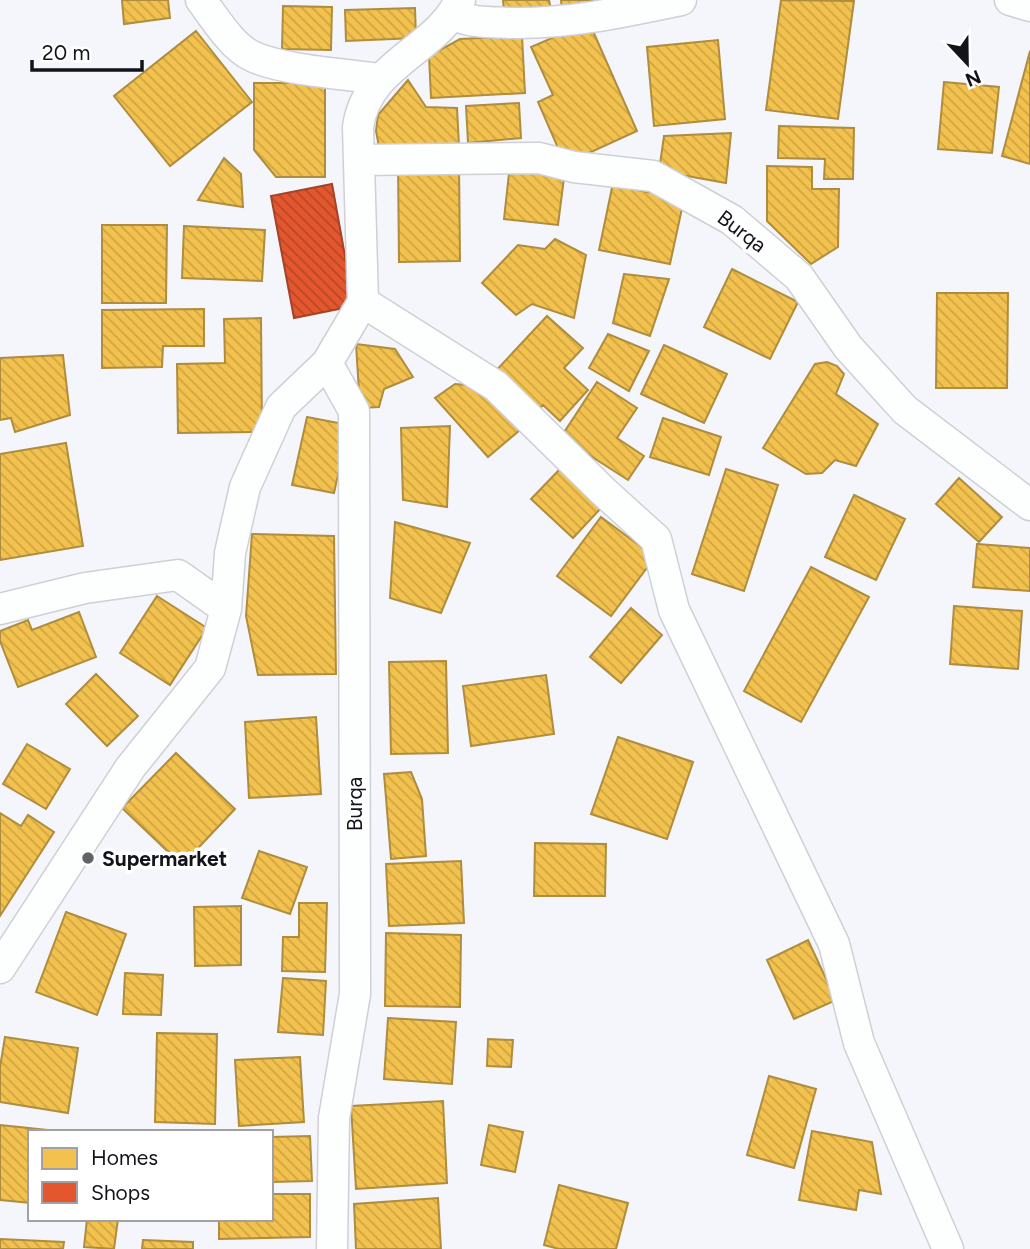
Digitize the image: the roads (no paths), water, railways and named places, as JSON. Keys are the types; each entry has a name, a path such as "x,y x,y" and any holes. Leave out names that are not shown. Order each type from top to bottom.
{"street":[{"path":"201,0 221,28 250,56 276,64 380,79"},
{"path":"0,968 130,768 211,668 226,609 230,554 245,487 281,407 327,363 363,302 358,127 360,107 380,79 456,7 471,22 545,23 617,14 681,0"},
{"path":"1010,0 1030,6"},
{"name":"Burqa","path":"359,160 539,158 574,167 653,176 732,219 799,277 848,347 905,410 1030,505"},
{"path":"363,302 496,386 656,539 674,610 834,944 859,1043 948,1249"},
{"name":"Burqa","path":"327,363 354,411 355,994 334,1118 332,1249"},
{"path":"0,609 85,588 178,575 226,609"}],"place":[{"name":"Supermarket","path":"88,858"}]}
